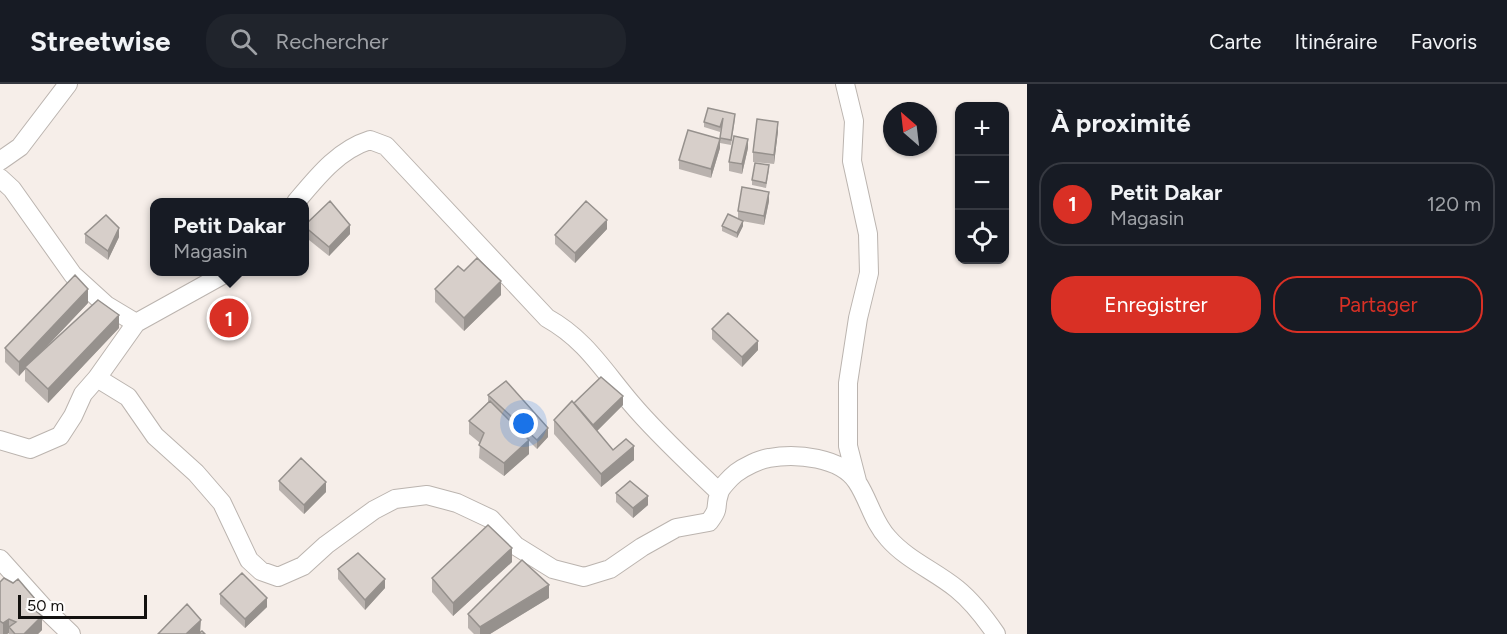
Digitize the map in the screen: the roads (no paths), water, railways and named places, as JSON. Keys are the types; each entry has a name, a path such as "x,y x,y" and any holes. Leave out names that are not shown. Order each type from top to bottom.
{"street":[{"path":"0,161 20,147 68,84"},
{"path":"845,84 854,121 852,161 868,234 868,273 848,383 848,446 857,481 874,518 887,538 910,558 959,590 982,614 996,634"},
{"path":"299,198 326,167 357,144 370,140 386,146 547,318 563,326 581,342 632,404 719,492"},
{"path":"0,178 12,189 73,275 106,305 136,323"},
{"path":"0,440 30,449 60,436 83,394 98,378 136,323 221,276"},
{"path":"98,378 128,397 155,436 196,473 222,503 249,560 261,571 278,577 303,566 326,545 374,510 395,499 427,495 457,503 491,519 516,546 553,569 584,577 610,569 642,547 676,528 708,522 717,511 719,492 736,473 766,458 796,455 827,462 844,470 857,481"},
{"path":"0,559 71,634"}],"place":[{"name":"Petit Dakar","path":"229,318"}]}
